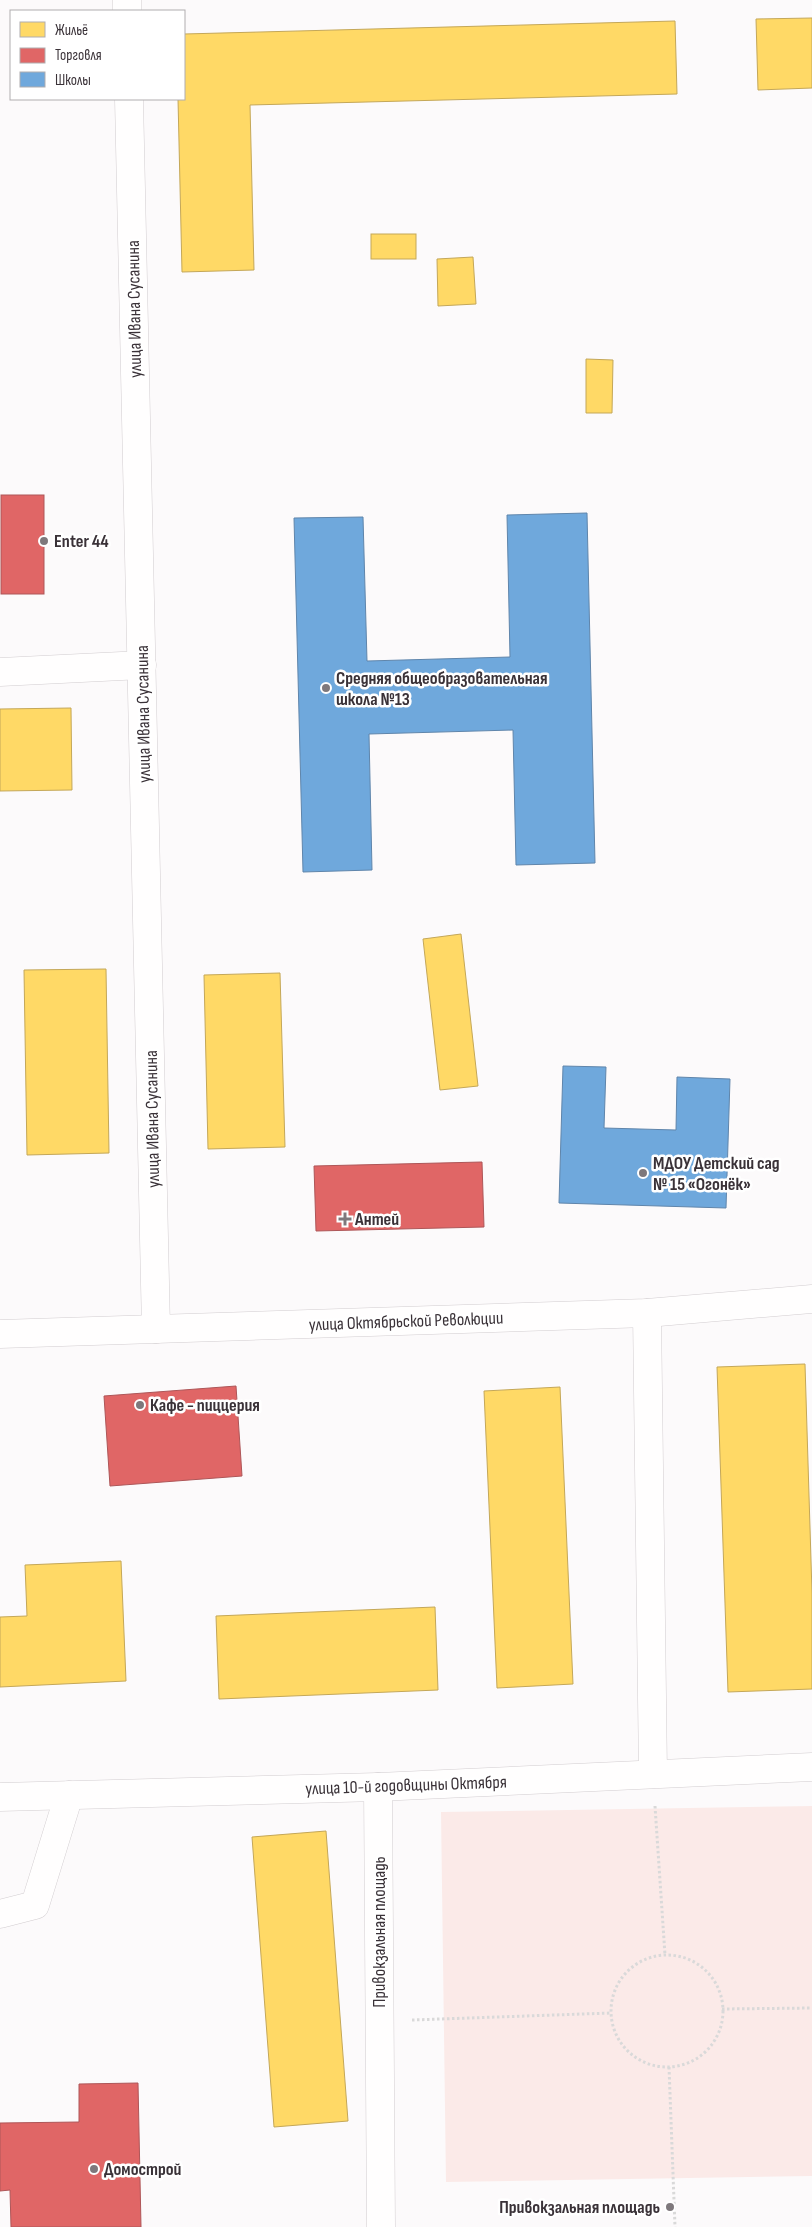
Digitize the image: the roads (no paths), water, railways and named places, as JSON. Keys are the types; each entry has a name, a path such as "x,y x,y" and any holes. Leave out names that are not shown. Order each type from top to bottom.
{"street":[{"name":"улица Ивана Сусанина","path":"129,100 156,1329"},
{"path":"0,672 142,665"},
{"name":"улица Октябрьской Революции","path":"0,1334 648,1313 812,1299"},
{"path":"648,1313 653,1774"},
{"name":"улица 10-й годовщины Октября","path":"0,1797 378,1787 812,1767"},
{"name":"Привокзальная площадь","path":"378,1787 381,2227"},
{"path":"0,1914 35,1905 69,1795"}],"place":[{"name":"Enter 44","path":"44,541"},
{"name":"Средняя общеобразовательная школа №13","path":"326,688"},
{"name":"МДОУ Детский сад № 15 «Огонёк»","path":"643,1173"},
{"name":"Антей","path":"345,1219"},
{"name":"Кафе - пиццерия","path":"140,1405"},
{"name":"Домострой","path":"94,2169"},
{"name":"Привокзальная площадь","path":"670,2207"}]}
